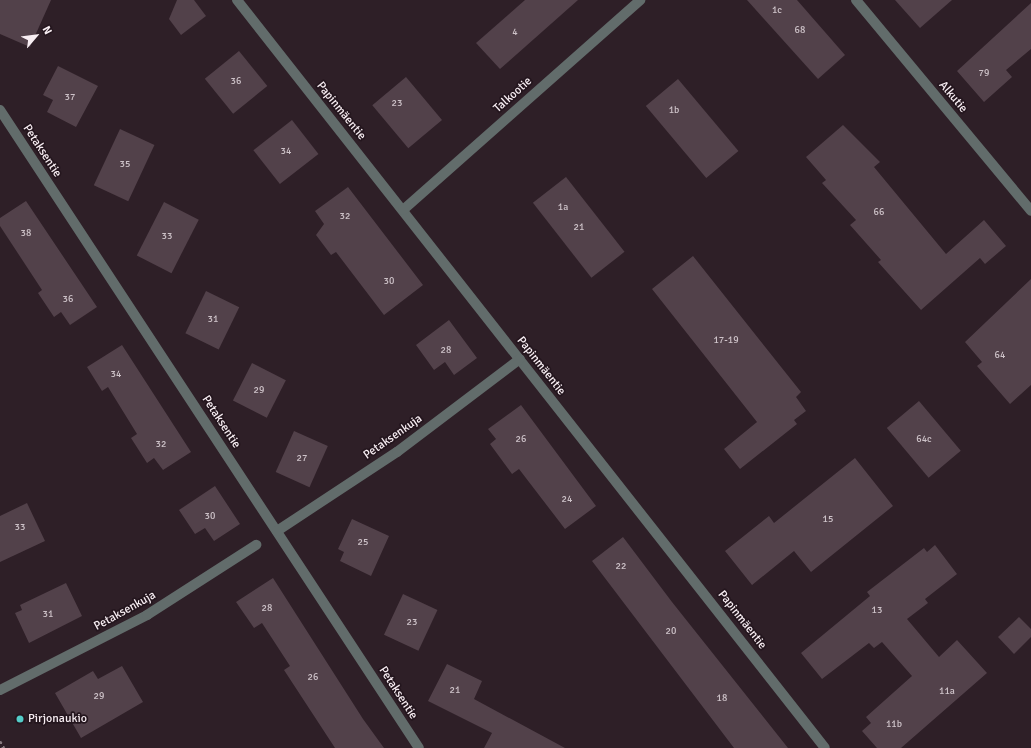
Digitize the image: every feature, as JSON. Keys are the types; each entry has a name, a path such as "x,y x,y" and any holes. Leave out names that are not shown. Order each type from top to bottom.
{"street":[{"name":"Papinmäentie","path":"236,0 403,210 825,748"},
{"name":"Talkootie","path":"403,210 640,0"},
{"name":"Alkutie","path":"856,0 1031,211"},
{"name":"Petaksentie","path":"0,110 419,748"},
{"name":"Petaksenkuja","path":"277,531 397,452 520,359"},
{"name":"Petaksenkuja","path":"0,690 147,615 256,545"}],"path":[{"path":"0,741 4,748"}],"building":[{"path":"0,0 51,0 30,47 0,34"},
{"path":"177,0 194,0 206,16 181,35 169,19"},
{"path":"525,0 578,0 500,69 476,43"},
{"path":"747,0 797,0 845,55 818,79"},
{"path":"895,0 952,0 920,28"},
{"path":"1031,3 1031,49 1006,70 1012,77 984,102 957,71"},
{"path":"239,51 267,86 233,114 205,79"},
{"path":"58,66 98,86 76,127 47,112 53,100 43,95"},
{"path":"406,77 442,120 408,148 372,105"},
{"path":"678,79 738,151 706,178 646,106"},
{"path":"292,120 318,154 280,184 253,150"},
{"path":"843,125 880,162 874,167 946,254 984,220 1006,246 985,264 980,258 921,310 878,262 881,260 850,225 856,220 822,183 826,180 806,157"},
{"path":"120,129 154,145 128,201 94,185"},
{"path":"566,177 624,252 591,278 533,203"},
{"path":"348,187 423,285 384,315 336,252 331,255 316,235 324,224 315,211"},
{"path":"26,201 97,307 70,325 61,312 54,317 38,293 42,290 0,226 0,218"},
{"path":"164,202 199,220 172,273 137,255"},
{"path":"693,256 801,392 796,397 806,411 794,420 797,424 740,469 724,449 757,422 652,289"},
{"path":"1031,279 1031,385 1010,404 977,366 982,362 965,342"},
{"path":"206,291 239,307 219,349 185,333"},
{"path":"449,320 477,358 454,375 445,362 434,370 416,345"},
{"path":"122,345 191,452 163,470 154,458 147,463 131,438 137,434 108,387 102,391 87,367"},
{"path":"252,363 286,380 267,418 233,400"},
{"path":"919,401 961,451 929,478 887,428"},
{"path":"521,405 596,506 565,529 519,469 512,474 490,444 496,439 488,429"},
{"path":"294,431 328,446 309,487 276,472"},
{"path":"855,458 893,506 811,572 794,551 752,585 725,551 769,516 774,523"},
{"path":"215,486 240,524 214,541 205,528 195,534 179,510"},
{"path":"27,503 45,541 0,562 0,516"},
{"path":"352,519 389,536 371,576 340,561 344,552 338,549"},
{"path":"623,537 672,602 788,748 734,748 592,561"},
{"path":"935,545 957,574 925,599 928,603 907,619 939,657 957,640 987,673 901,748 877,748 862,731 871,723 866,717 912,676 882,642 874,648 869,643 822,679 801,653 870,596 867,592 924,548 927,552"},
{"path":"273,578 363,719 384,748 335,748 284,670 290,666 262,623 254,628 236,602"},
{"path":"66,583 82,616 29,643 15,613 22,610 20,605"},
{"path":"403,594 437,610 418,651 384,635"},
{"path":"1019,617 1031,629 1031,637 1014,654 998,637"},
{"path":"447,664 482,681 474,699 565,748 484,748 492,733 428,701"},
{"path":"122,666 143,702 81,738 55,693 93,671 98,679"}],"place":[{"name":"Pirjonaukio","path":"20,719"}]}
